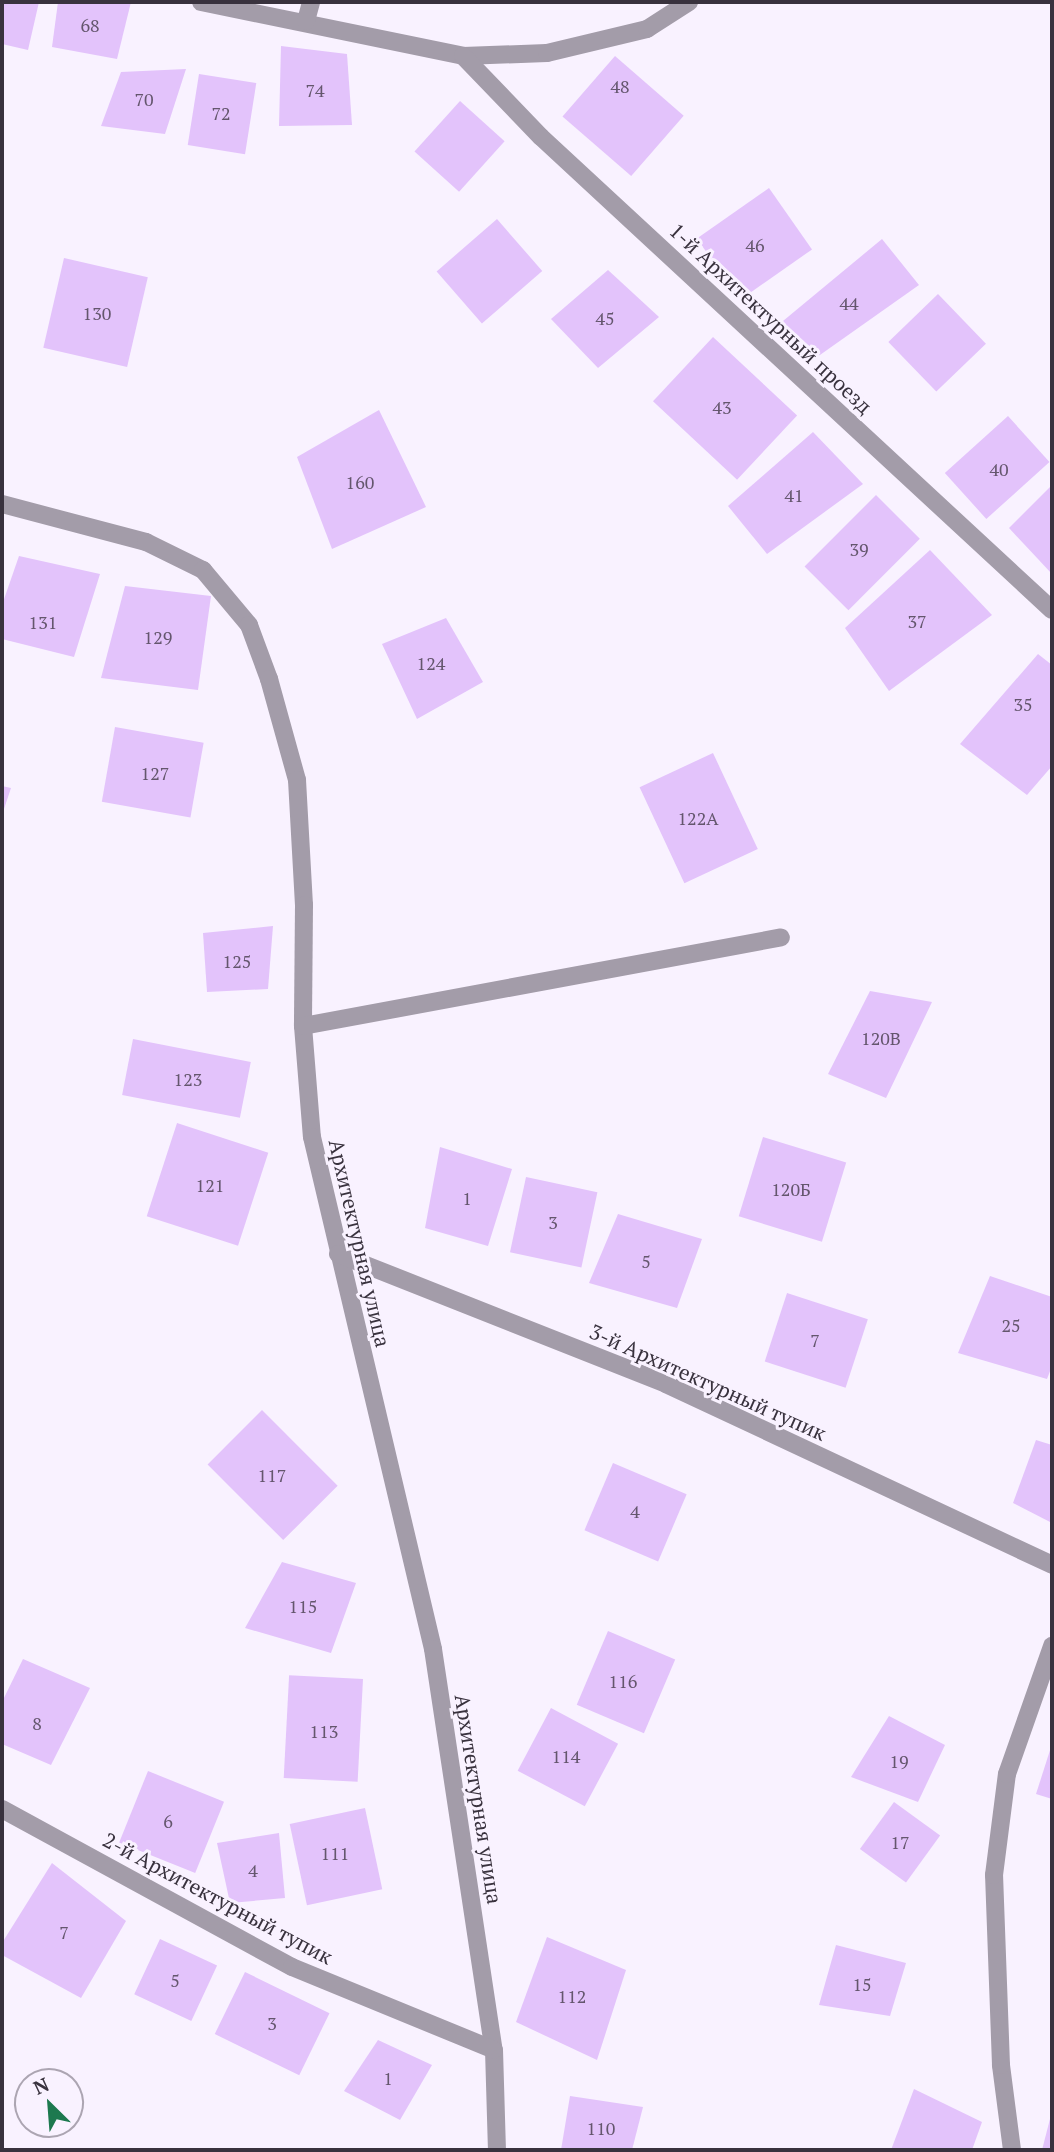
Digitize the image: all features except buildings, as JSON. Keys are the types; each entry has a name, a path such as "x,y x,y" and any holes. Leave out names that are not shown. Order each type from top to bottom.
{"street":[{"path":"201,2 306,21 463,56 547,54 634,33 690,2"},
{"path":"306,21 311,2"},
{"name":"1-й Архитектурный проезд","path":"463,56 541,137 1052,610"},
{"name":"Архитектурная улица","path":"2,504 146,542 203,570 249,625 297,780 304,905 303,1026 312,1138 433,1649 494,2050 497,2150"},
{"path":"303,1026 781,937"},
{"name":"3-й Архитектурный тупик","path":"338,1254 666,1384 1052,1565"},
{"path":"1012,2150 1001,2065 994,1875 1007,1774 1052,1646"},
{"name":"2-й Архитектурный тупик","path":"2,1809 292,1967 494,2050"}]}
